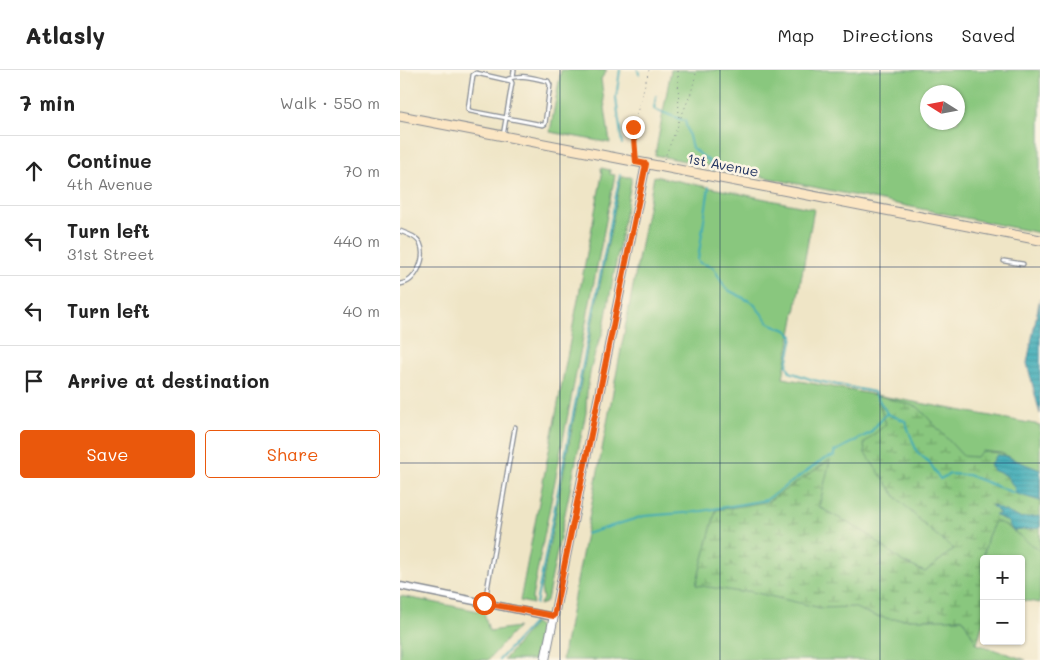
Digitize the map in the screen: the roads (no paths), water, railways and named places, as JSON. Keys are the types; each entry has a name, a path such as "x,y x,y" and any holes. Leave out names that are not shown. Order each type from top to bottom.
{"main road":[{"name":"1st Avenue","path":"400,116 1040,240"}],"street":[{"path":"545,660 646,164"},
{"path":"400,586 554,616"}],"lane":[{"path":"513,77 514,70"},
{"path":"476,73 508,79 513,77 524,77 548,82 550,85 545,124 470,111 467,108 473,75 476,73"},
{"path":"503,136 512,83 508,79"},
{"path":"400,232 415,237 420,243 422,253 418,270 413,279 400,284"},
{"path":"1004,261 1023,264"},
{"path":"484,603 515,427"}],"water":[{"path":"1040,298 1040,414 1027,363"},
{"path":"997,455 1005,456 1040,470 1040,501 1014,493 1015,489 1007,476 993,470 990,464"},
{"path":"991,505 1020,518 1040,516 1040,528 1013,531 1007,521 995,515 1000,514"}],"waterway":[{"path":"620,70 616,98 622,144"},
{"path":"638,70 639,74"},
{"path":"656,96 654,109 685,121 692,148 709,161 712,171"},
{"path":"536,604 620,175"},
{"path":"586,534 644,516 696,512 766,500 824,459 834,456 834,452 870,433 887,413 874,392 813,380 790,372 787,365 793,336 786,330 769,323 753,303 726,289 713,267 700,263 698,260 709,187"},
{"path":"888,414 905,421 917,452 930,463 940,479 950,474 968,475 1014,493"},
{"path":"499,660 533,623"}]}
